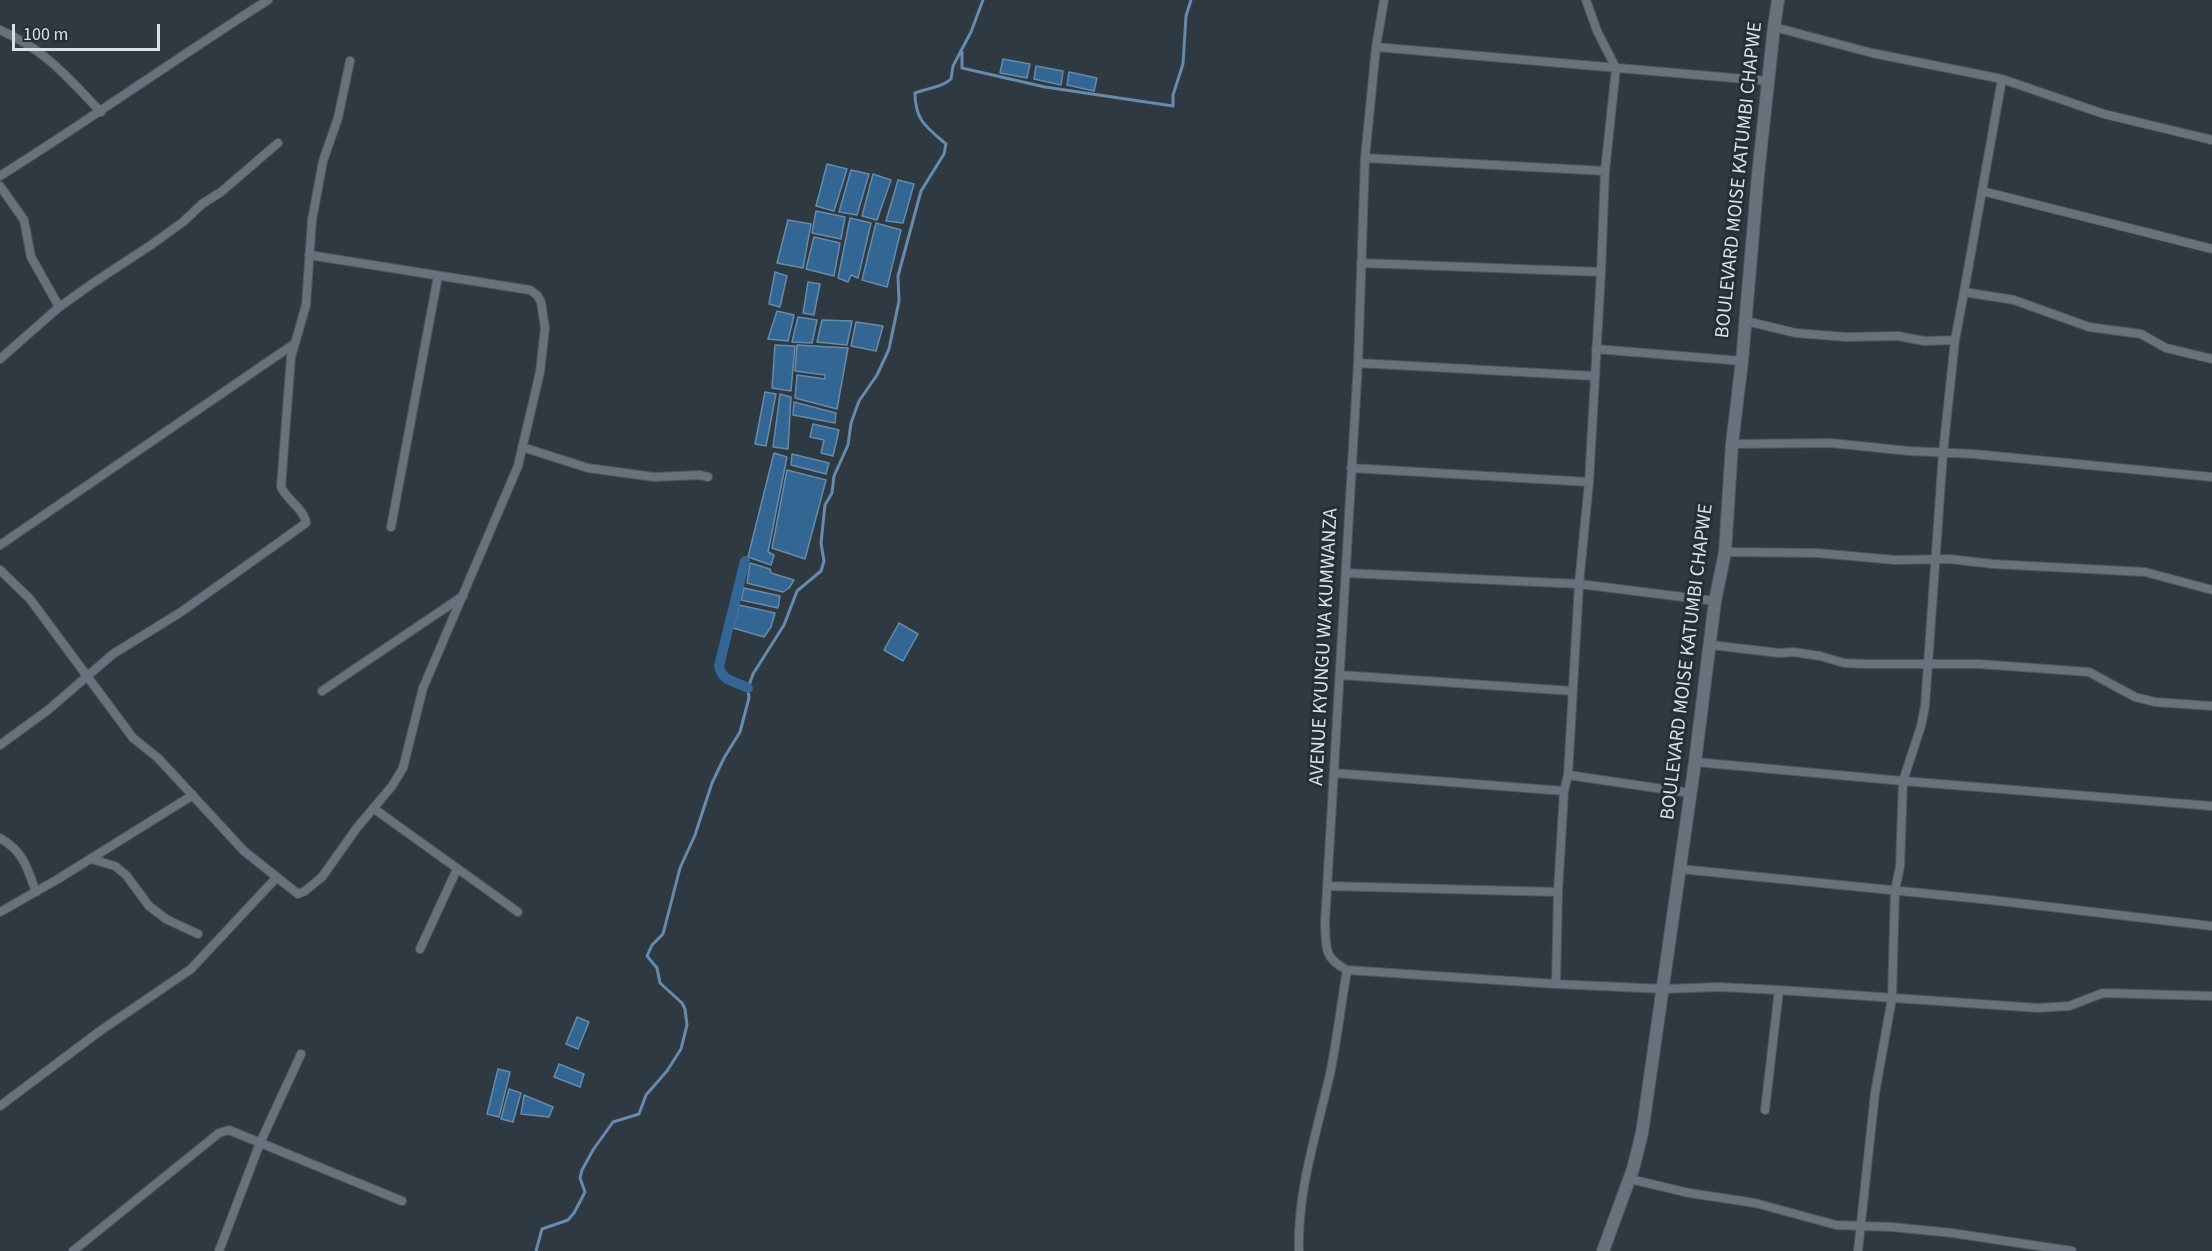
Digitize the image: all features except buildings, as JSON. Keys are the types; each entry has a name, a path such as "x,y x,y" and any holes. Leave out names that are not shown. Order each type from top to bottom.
{"street":[{"path":"0,176 101,112 193,48 268,0"},
{"name":"AVENUE KYUNGU WA KUMWANZA","path":"1347,970 1329,957 1325,922 1358,363 1365,158 1376,47 1384,0"},
{"path":"1556,984 1558,892 1564,791 1568,776 1579,584 1589,482 1605,171 1616,68 1597,31 1586,0"},
{"name":"BOULEVARD MOISE KATUMBI CHAPWE","path":"1603,1251 1630,1179 1642,1133 1664,988 1715,602 1725,552 1732,444 1746,321 1773,27 1778,0"},
{"path":"1773,27 1872,53 2002,80 2104,114 2212,140"},
{"path":"0,30 35,48 51,60 101,112"},
{"path":"1376,47 1768,81"},
{"path":"0,746 48,710 113,654 181,612 306,524 306,518 280,487 291,357 306,305 312,220 323,160 338,118 350,61"},
{"path":"1858,1251 1875,1093 1892,998 1895,890 1900,867 1903,781 1925,706 1926,664 1954,340 2002,80"},
{"path":"0,359 11,352 58,308 183,222 278,143"},
{"path":"1365,158 1605,171"},
{"path":"0,186 24,220 32,257 58,308"},
{"path":"1982,191 2212,249"},
{"path":"0,570 30,599 134,738 158,758 244,851 298,894 322,878 373,807 392,786 403,768 423,688 518,466 540,372 545,328 541,302 530,290 309,255"},
{"path":"1361,263 1601,272"},
{"path":"391,527 438,276"},
{"path":"1964,292 2014,300 2089,327 2141,334 2166,348 2212,359"},
{"path":"1746,321 1796,333 1898,336 1924,341 1954,340"},
{"path":"0,545 294,344"},
{"path":"1596,349 1742,361"},
{"path":"1358,363 1594,376"},
{"path":"1732,444 1831,443 2212,477"},
{"path":"522,447 588,468 654,477 700,475 708,477"},
{"path":"1352,468 1589,482"},
{"path":"1725,552 1817,553 1895,560 1935,559 2145,572 2212,590"},
{"path":"1346,573 1579,584 1715,602"},
{"path":"322,691 463,596"},
{"path":"1710,645 1779,653 1793,652 1844,663 1900,666 1979,664 2089,672 2135,697 2155,702 2212,706"},
{"path":"1340,675 1573,691"},
{"path":"1695,762 2212,806"},
{"path":"1334,773 1564,791"},
{"path":"1568,776 1690,793"},
{"path":"0,912 91,859 193,795"},
{"path":"373,807 518,912"},
{"path":"0,838 15,847 21,854 36,892"},
{"path":"91,859 115,866 126,875 149,906 166,919 198,934"},
{"path":"1680,868 2212,926"},
{"path":"420,949 457,869"},
{"path":"0,1106 100,1031 191,969 277,877"},
{"path":"1328,886 1558,892"},
{"path":"1299,1251 1301,1206 1306,1174 1338,1038 1347,970 1556,984 1779,990 2038,1008 2069,1006 2103,993 2212,996"},
{"path":"1765,1110 1779,990"},
{"path":"219,1251 260,1143 301,1054"},
{"path":"72,1251 219,1133 229,1130 402,1201"},
{"path":"1630,1179 1689,1193 1755,1203 1836,1225 1892,1227 1952,1233 2072,1251"}],"water":[{"path":"1003,59 1030,64 1027,78 1000,73"},
{"path":"1036,66 1063,71 1061,85 1034,79"},
{"path":"1069,72 1097,78 1094,91 1067,85"},
{"path":"827,164 847,169 834,211 816,206"},
{"path":"851,170 869,174 857,215 839,212"},
{"path":"873,174 891,180 877,220 862,216"},
{"path":"898,180 914,184 903,223 886,221"},
{"path":"816,211 845,217 841,239 812,233"},
{"path":"850,218 871,223 858,278 851,275 848,282 838,278"},
{"path":"788,220 811,224 803,268 777,263"},
{"path":"876,223 901,230 887,287 862,280"},
{"path":"814,237 840,243 834,276 806,269"},
{"path":"775,272 787,276 780,307 769,304"},
{"path":"808,282 820,284 814,315 803,313"},
{"path":"777,311 794,315 788,341 768,339"},
{"path":"798,317 817,320 812,343 792,342"},
{"path":"822,320 852,321 847,345 817,342"},
{"path":"856,322 883,326 876,351 851,346"},
{"path":"775,345 795,346 791,391 772,388"},
{"path":"797,345 848,348 837,409 795,398 797,375 825,379 825,375 795,371"},
{"path":"765,392 776,394 766,446 755,444"},
{"path":"780,394 791,397 788,449 773,447"},
{"path":"794,402 836,413 835,423 793,415"},
{"path":"813,424 839,430 833,456 821,453 824,440 810,437"},
{"path":"774,453 787,457 768,552 774,555 771,565 748,557"},
{"path":"792,454 829,463 826,474 791,465"},
{"path":"787,470 826,480 805,559 772,548"},
{"path":"750,563 794,580 783,592 747,583"},
{"path":"744,588 780,596 778,608 741,600"},
{"path":"739,605 775,613 771,627 764,637 733,628"},
{"path":"899,623 918,634 903,661 884,650"},
{"path":"577,1017 589,1022 578,1049 566,1044"},
{"path":"559,1064 584,1074 580,1087 554,1077"},
{"path":"498,1069 510,1072 499,1117 487,1114"},
{"path":"509,1089 521,1093 513,1122 501,1119"},
{"path":"524,1095 553,1107 549,1117 521,1114"}],"waterway":[{"path":"536,1251 542,1229 568,1220 574,1213 585,1192 580,1178 582,1170 613,1122 639,1114 646,1095 667,1071 681,1049 687,1025 685,1009 682,1003 660,983 657,968 647,956 652,945 663,934 680,868 695,835 712,783 740,732 749,698 748,688 753,674 784,625 797,591 821,571 824,561 821,543 825,505 832,493 834,476 848,445 851,423 859,401 877,375 889,349 899,301 898,276 921,191 944,154 946,144 923,122 917,110 915,93 938,86 951,79 953,66 971,32 983,0"},
{"path":"962,52 962,68 1045,87 1173,106 1173,95 1183,64 1186,16 1191,0"},
{"path":"745,561 719,666 726,678 748,688"}]}
